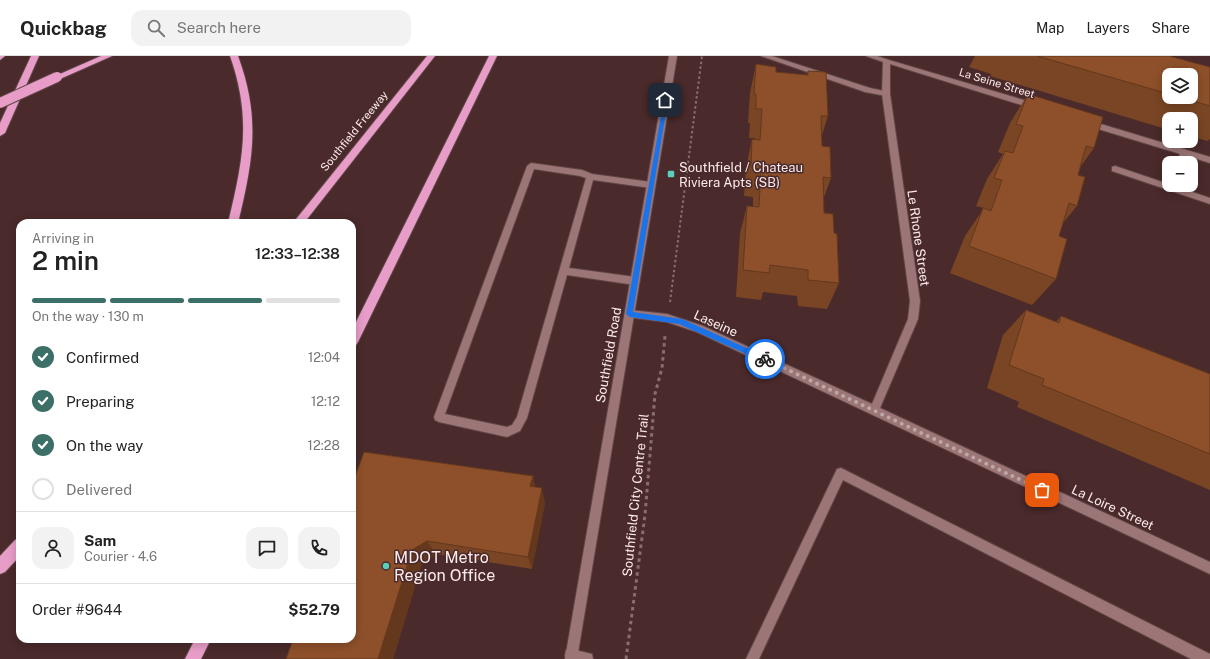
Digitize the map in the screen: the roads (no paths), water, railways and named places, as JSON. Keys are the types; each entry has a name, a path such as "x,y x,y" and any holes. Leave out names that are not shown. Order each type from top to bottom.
{"highway":[{"path":"0,133 35,56"},
{"path":"0,103 108,56"},
{"path":"234,56 246,96 249,133 246,170 234,219"},
{"name":"Southfield Freeway","path":"301,219 431,56"},
{"path":"356,334 492,56"},
{"path":"0,567 16,549"},
{"path":"192,659 201,643"}],"street":[{"name":"Southfield Road","path":"571,657 673,56"},
{"path":"764,56 868,90 886,94"},
{"name":"La Seine Street","path":"870,56 1039,108"},
{"name":"Le Rhone Street","path":"874,412 913,319 915,301 886,94 887,61"},
{"path":"1077,119 1210,160"},
{"path":"1183,156 1184,152"},
{"path":"590,177 522,418 516,428 507,432 439,417 531,166 582,173 590,177 651,185"},
{"path":"1115,169 1162,183"},
{"path":"1189,192 1210,201"},
{"path":"563,271 635,281"},
{"name":"Laseine","path":"630,314 667,318 680,321 700,329 874,412"},
{"name":"La Loire Street","path":"874,412 1210,568"},
{"path":"752,659 841,473 1205,659"},
{"path":"571,657 587,659"}],"place":[{"name":"Southfield / Chateau Riviera Apts (SB)","path":"671,174"},
{"name":"MDOT Metro Region Office","path":"386,566"}]}
